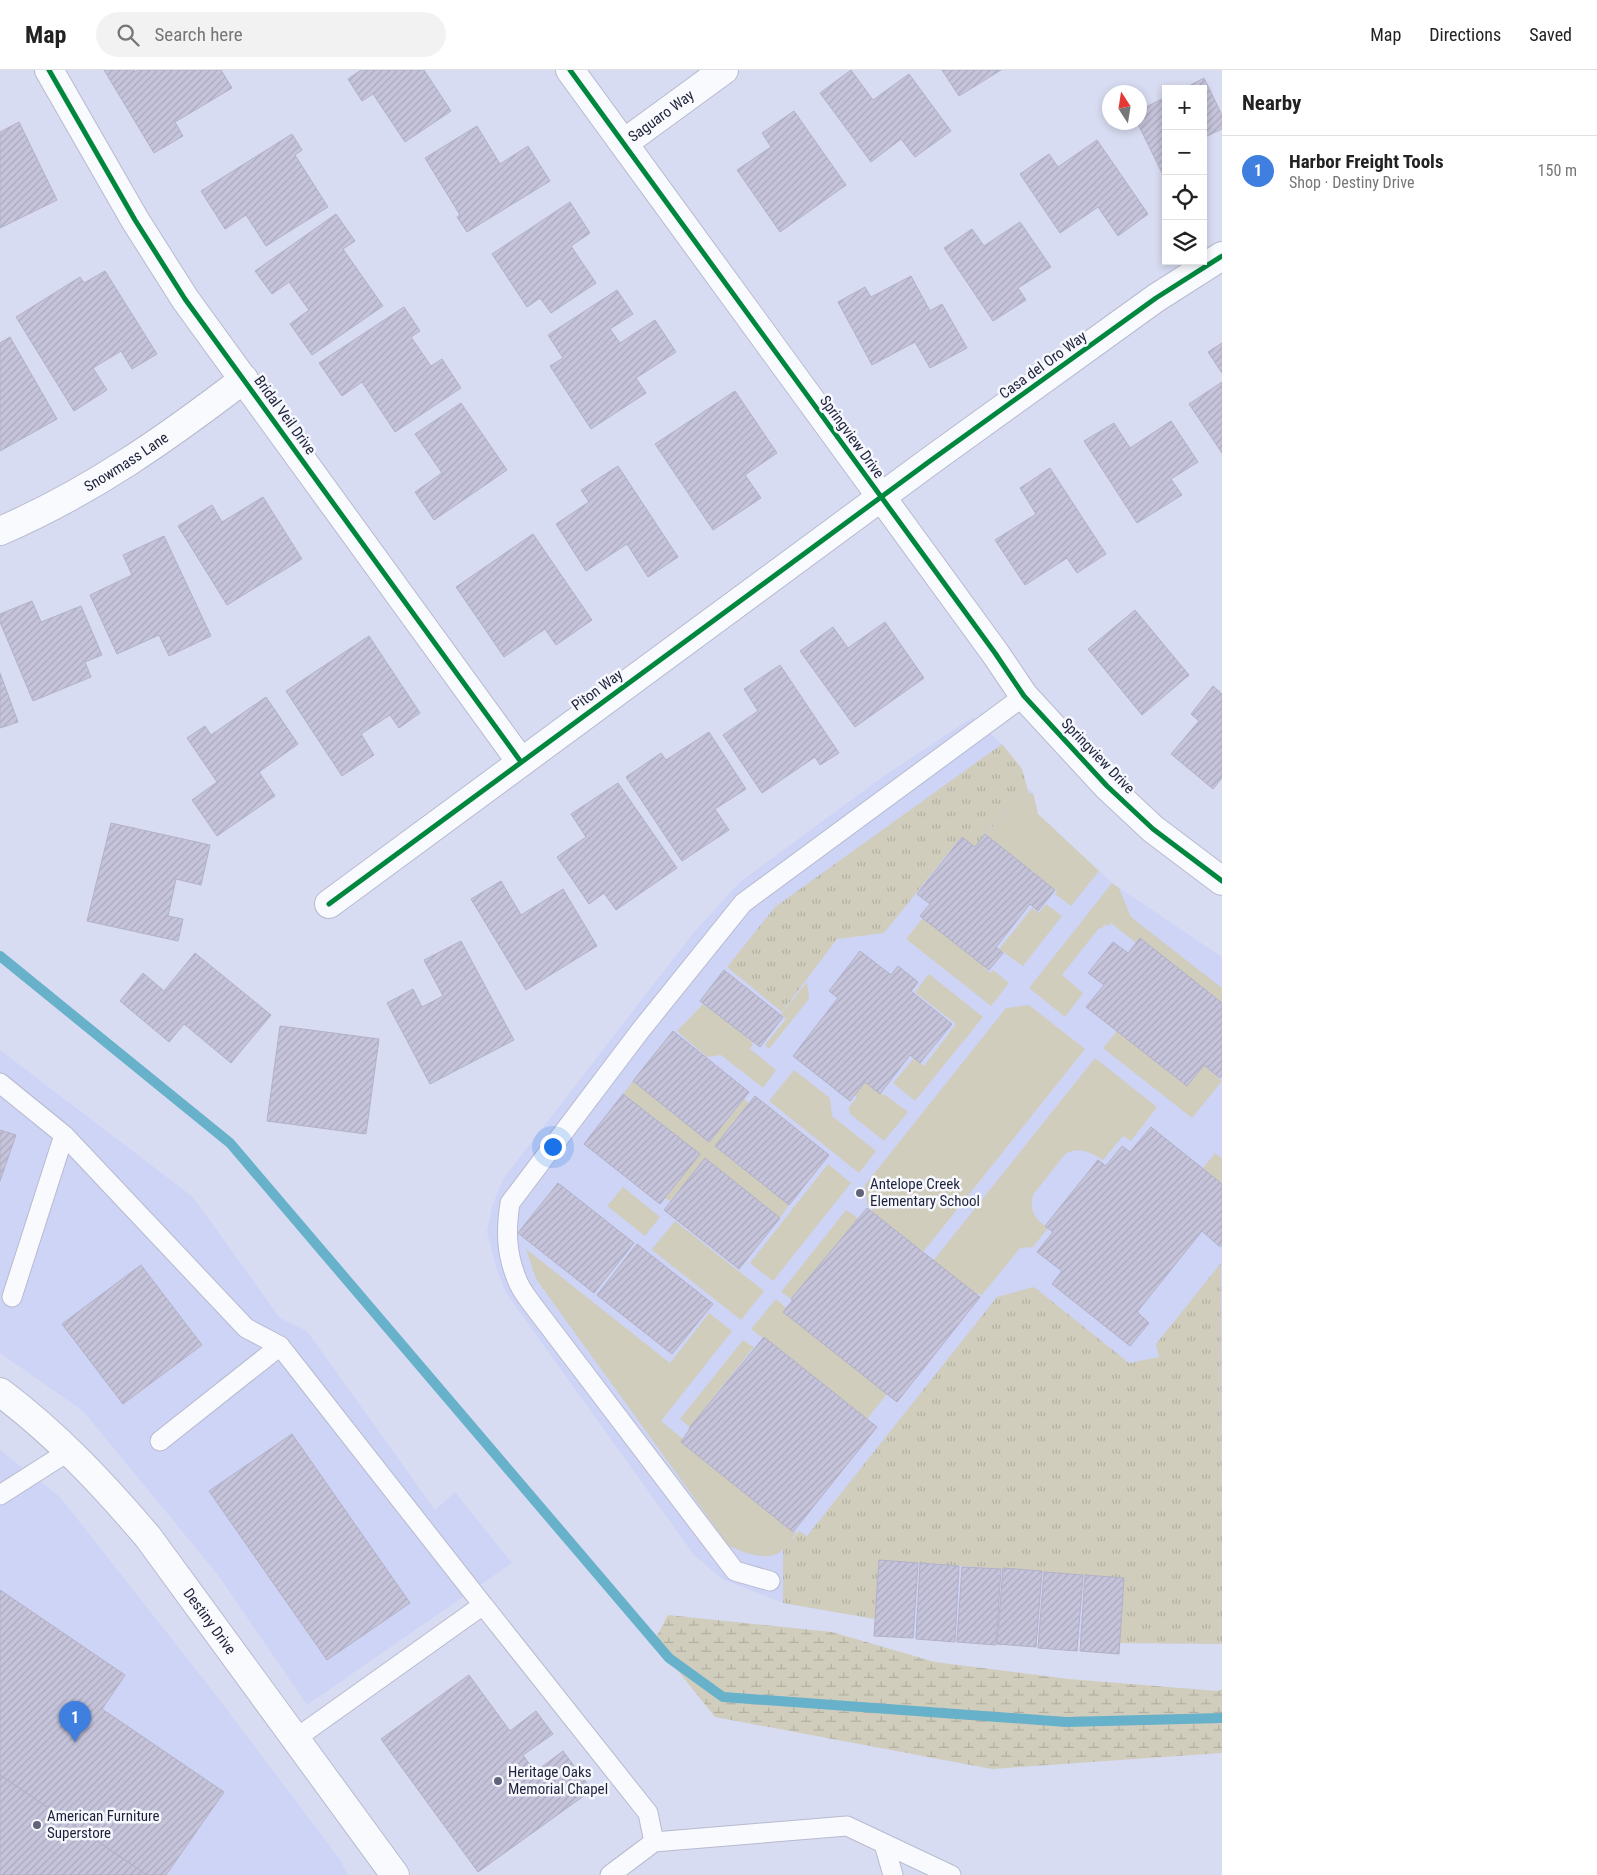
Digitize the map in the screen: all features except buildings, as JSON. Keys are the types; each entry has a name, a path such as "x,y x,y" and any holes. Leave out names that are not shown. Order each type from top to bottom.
{"street":[{"name":"Bridal Veil Drive","path":"49,70 135,220 185,299 521,762"},
{"name":"Springview Drive","path":"570,70 1024,696 1107,786 1147,823 1222,880"},
{"name":"Saguaro Way","path":"624,143 724,70"},
{"name":"Casa del Oro Way","path":"881,497 1156,298 1222,256"},
{"name":"Snowmass Lane","path":"0,531 66,500 126,465 185,424 244,379"},
{"name":"Piton Way","path":"329,904 881,497"},
{"name":"Destiny Drive","path":"0,1392 22,1408 69,1451 109,1491 148,1537 395,1875"}],"lane":[{"path":"770,1581 735,1571 532,1304 516,1279 509,1251 507,1226 510,1203 640,1031 743,903 1024,696"},
{"path":"0,1083 64,1135 246,1328 280,1346 648,1813 654,1842"},
{"path":"12,1297 64,1135"},
{"path":"160,1441 280,1346"},
{"path":"0,1495 69,1451"},
{"path":"295,1739 483,1605"},
{"path":"610,1875 654,1842 847,1826 951,1875"},
{"path":"884,1844 893,1875"}],"shaded area":[{"name":"Antelope Creek Elementary School","path":"973,717 1002,744 1022,769 1027,787 1033,793 1038,814 1112,883 1222,957 1222,1644 1119,1643 1037,1636 1036,1647 874,1636 875,1619 783,1603 722,1579 694,1555 506,1293 497,1270 487,1232 492,1207 503,1179 694,932 740,882 881,778"},
{"path":"0,1050 193,1197 280,1318 307,1331 435,1510 455,1492 512,1563 307,1705 218,1575 83,1411 0,1353"},
{"path":"0,1450 60,1497 212,1690 339,1858 348,1875 0,1875"}],"green space":[{"path":"1002,744 1022,769 1027,787 975,847 961,837 884,933 837,939 782,1012 727,967 775,907"},
{"path":"1027,787 1029,794 1033,793 1038,814 1099,871 1071,906 1055,894 1057,891 986,835"},
{"path":"1112,883 1119,888 1131,917 1222,988 1222,1003 1136,943 1111,923 1101,929 1099,928 1062,975 1083,993 1065,1017 1029,988"},
{"path":"1046,904 1062,916 1023,966 999,949 1032,908 1039,913"},
{"path":"923,918 984,968 991,973 993,970 1009,983 991,1006 906,939"},
{"path":"929,974 983,1017 915,1101 893,1083 914,1058 924,1066 956,1024 915,992"},
{"path":"807,982 809,999 769,1049 765,1045 786,1019 781,1014"},
{"path":"704,1003 750,1040 753,1044 750,1049 776,1070 763,1088 721,1055 707,1057 677,1031"},
{"path":"1029,1005 1085,1049 923,1252 871,1211 873,1209 867,1205 865,1185 1006,1008"},
{"path":"1117,1031 1187,1086 1204,1065 1222,1081 1192,1118 1103,1048"},
{"path":"1095,1058 1157,1107 1131,1141 1123,1136 1103,1160 1080,1150 1065,1154 1033,1195 1032,1206 1034,1214 1048,1228 1033,1247 1020,1248 982,1295 978,1293 977,1295 933,1261"},
{"path":"794,1070 830,1098 832,1116 876,1151 859,1173 769,1101"},
{"path":"633,1081 709,1142 744,1099 749,1103 715,1146 789,1205 780,1218 705,1159 670,1201 665,1198 700,1154 623,1094"},
{"path":"865,1082 908,1112 884,1141 850,1114 849,1107 857,1097 854,1095"},
{"path":"1215,1153 1222,1158 1222,1184 1203,1168"},
{"path":"828,1164 851,1183 773,1281 750,1263"},
{"path":"623,1187 660,1217 645,1236 607,1206"},
{"path":"846,1210 858,1218 793,1300 781,1292"},
{"path":"675,1221 764,1291 741,1320 652,1250"},
{"path":"526,1249 670,1363 709,1313 732,1331 661,1421 683,1439 681,1442 796,1533 787,1546 774,1555 761,1556 729,1546 536,1279"},
{"path":"1221,1263 1222,1644 1119,1643 1123,1578 880,1560 875,1619 783,1603 783,1550 799,1531 807,1536 997,1297 1034,1287 1129,1363 1159,1357 1156,1344"},
{"path":"776,1299 887,1394 867,1419 751,1329"},
{"path":"743,1340 755,1348 752,1349 690,1427 680,1419"},
{"path":"668,1615 832,1632 935,1662 1069,1679 1218,1691 1222,1689 1222,1753 992,1769 715,1717 654,1641"}],"waterway":[{"path":"0,956 230,1143 669,1658 723,1697 1066,1722 1222,1718"}],"cycle path":[{"path":"49,70 135,220 185,299 521,762"},
{"path":"570,70 995,653 1024,696 1107,786 1153,829 1222,881"},
{"path":"329,904 930,461 1156,298 1222,256"}],"place":[{"name":"Antelope Creek Elementary School","path":"860,1193"},
{"name":"Harbor Freight Tools","path":"75,1742"},
{"name":"Heritage Oaks Memorial Chapel","path":"498,1781"},
{"name":"American Furniture Superstore","path":"37,1825"}]}
